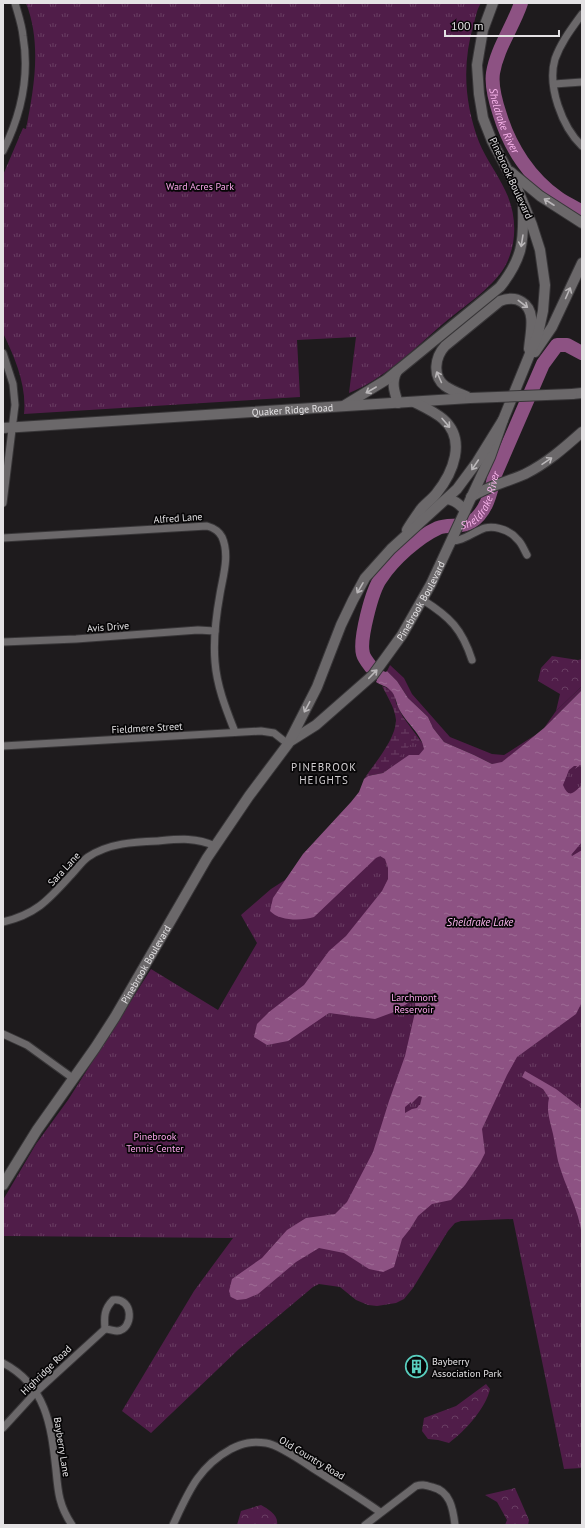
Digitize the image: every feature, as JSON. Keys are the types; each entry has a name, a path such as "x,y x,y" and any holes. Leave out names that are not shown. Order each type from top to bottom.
{"street":[{"path":"3,151 14,129 18,115 24,89 26,70 24,36 15,3"},
{"name":"Pinebrook Boulevard","path":"288,744 316,725 373,675 402,635 423,600 490,457 503,420 527,363 540,324 545,285 540,250 523,202 492,141 484,118 478,87 477,65 480,42 486,19 493,3"},
{"path":"582,14 564,40 555,60 554,84 556,99 561,116 570,131 582,146"},
{"path":"554,84 582,82"},
{"path":"506,167 540,196 582,224"},
{"path":"342,406 377,386 493,294 506,279 516,262 522,243 523,202"},
{"path":"527,363 552,327 582,263"},
{"path":"470,398 449,388 441,382 436,367 438,355 444,346 500,301 510,298 519,300 528,307 531,323 527,363"},
{"path":"3,353 13,384 15,405 8,428 3,503"},
{"path":"397,371 394,376 393,387 398,403"},
{"name":"Quaker Ridge Road","path":"8,428 470,398 577,393"},
{"path":"398,542 421,509 441,487 450,472 456,456 455,437 448,425 437,415 414,402"},
{"name":"Pinebrook Boulevard","path":"3,1185 37,1130 74,1079 124,1002 199,871 215,846 249,796 288,744 317,687 341,625 360,588 374,567 398,542 447,499 470,472 503,420"},
{"path":"471,497 484,489 531,471 549,460 582,432"},
{"path":"447,499 459,504 463,516"},
{"name":"Alfred Lane","path":"3,538 207,526 214,528 222,538 225,550 225,568 214,641 217,681 222,699 235,732"},
{"path":"451,542 462,540 484,528 497,528 504,530 517,538 527,555"},
{"path":"423,600 445,614 458,628 467,644 472,660"},
{"name":"Avis Drive","path":"3,642 76,639 198,630 215,631"},
{"name":"Fieldmere Street","path":"3,746 235,732 270,732 288,744"},
{"name":"Sara Lane","path":"3,922 15,919 38,909 50,899 87,857 109,846 124,843 188,839 202,841 215,846"},
{"path":"3,1034 27,1045 74,1079"},
{"path":"112,1300 122,1302 130,1311 130,1316 126,1326 123,1330 118,1331 105,1329 104,1313 108,1305 112,1300"},
{"name":"Highridge Road","path":"3,1428 36,1392 105,1329"},
{"name":"Bayberry Lane","path":"3,1364 23,1377 36,1392 44,1407 50,1428 59,1500 72,1525"},
{"name":"Old Country Road","path":"173,1525 191,1487 202,1472 219,1456 242,1444 250,1442 267,1443 289,1453 380,1512"},
{"path":"365,1525 380,1512 416,1486 422,1484 439,1488 447,1495 452,1506 455,1525"}],"green space":[{"name":"Ward Acres Park","path":"26,3 481,3 478,8 470,38 466,68 466,82 470,112 479,142 505,190 512,209 514,219 514,239 509,259 492,283 399,362 374,380 349,393 356,337 297,340 300,397 24,414 24,393 22,383 16,362 3,333 3,175 23,128 26,129 32,98 35,66 34,34"},
{"path":"552,656 578,660 582,659 582,686 556,711 560,694 538,681 541,668"},
{"path":"390,665 404,678 412,694 450,737 492,754 504,755 535,735 502,763 492,764 444,742 433,728 428,717 408,698 397,681 387,671"},
{"path":"382,686 390,689 395,696 396,703 403,717 423,744 383,773 368,776 364,779 389,743 395,727 396,720 394,711"},
{"path":"582,686 582,690 544,728 556,711"},
{"name":"Larchmont Reservoir","path":"582,693 582,1468 564,1469 513,1219 461,1221 455,1223 448,1231 413,1288 404,1299 396,1303 377,1306 368,1305 356,1300 340,1287 319,1284 313,1287 239,1349 151,1433 122,1411 194,1291 233,1238 3,1236 3,1200 36,1144 68,1100 151,969 218,1010 257,943 241,915 271,889 285,880 415,740 487,772 556,752"},
{"path":"486,1384 490,1389 484,1404 474,1419 462,1432 449,1443 428,1439 422,1431 424,1418 456,1406"},
{"path":"515,1488 529,1520 528,1525 505,1525 507,1520 497,1502 485,1495"},
{"path":"261,1505 275,1515 277,1525 237,1525 241,1511"}],"water":[{"name":"Sheldrake Lake","path":"371,667 386,672 387,671 397,681 408,698 428,717 433,728 444,742 492,764 502,762 544,728 582,690 582,766 580,765 575,769 577,766 574,766 569,770 563,785 567,792 571,793 582,785 582,842 571,855 572,856 582,850 582,1002 576,1014 517,1057 482,1129 485,1153 480,1163 465,1185 451,1200 432,1204 418,1216 402,1239 394,1267 383,1272 369,1269 344,1253 319,1248 296,1262 258,1294 246,1299 237,1300 231,1297 229,1291 232,1279 262,1258 287,1230 306,1218 335,1214 347,1202 373,1152 405,1056 416,1008 415,1003 408,1003 394,1012 375,1019 329,1013 288,1041 267,1045 254,1037 257,1024 269,1012 304,985 329,951 346,936 382,891 388,879 388,868 385,859 380,856 376,858 314,917 291,919 279,917 270,911 273,898 303,854 351,802 359,792 364,779 368,776 383,773 409,755 419,755 424,749 417,733 399,709 392,692 387,687 376,682 377,680 370,671","holes":["419,1096 422,1097 420,1105 417,1108 405,1113 405,1107 411,1102 411,1104"]},
{"path":"525,1071 556,1089 582,1109 582,1236 575,1207 558,1161 549,1116 549,1098 543,1089 522,1077"}],"waterway":[{"name":"Sheldrake River","path":"521,3 495,64 493,83 497,105 509,139 530,172 558,198 582,212"},
{"name":"Sheldrake River","path":"371,667 363,654 363,638 370,604 377,584 381,578 399,557 422,537 438,528 467,524 476,518 487,502 494,477 543,364 557,345 567,345 582,353"}],"place":[{"name":"Bayberry Association Park","path":"416,1367"}],"district":[{"name":"PINEBROOK HEIGHTS","path":"324,773"}],"park label":[{"name":"Pinebrook Tennis Center","path":"155,1142"}]}
